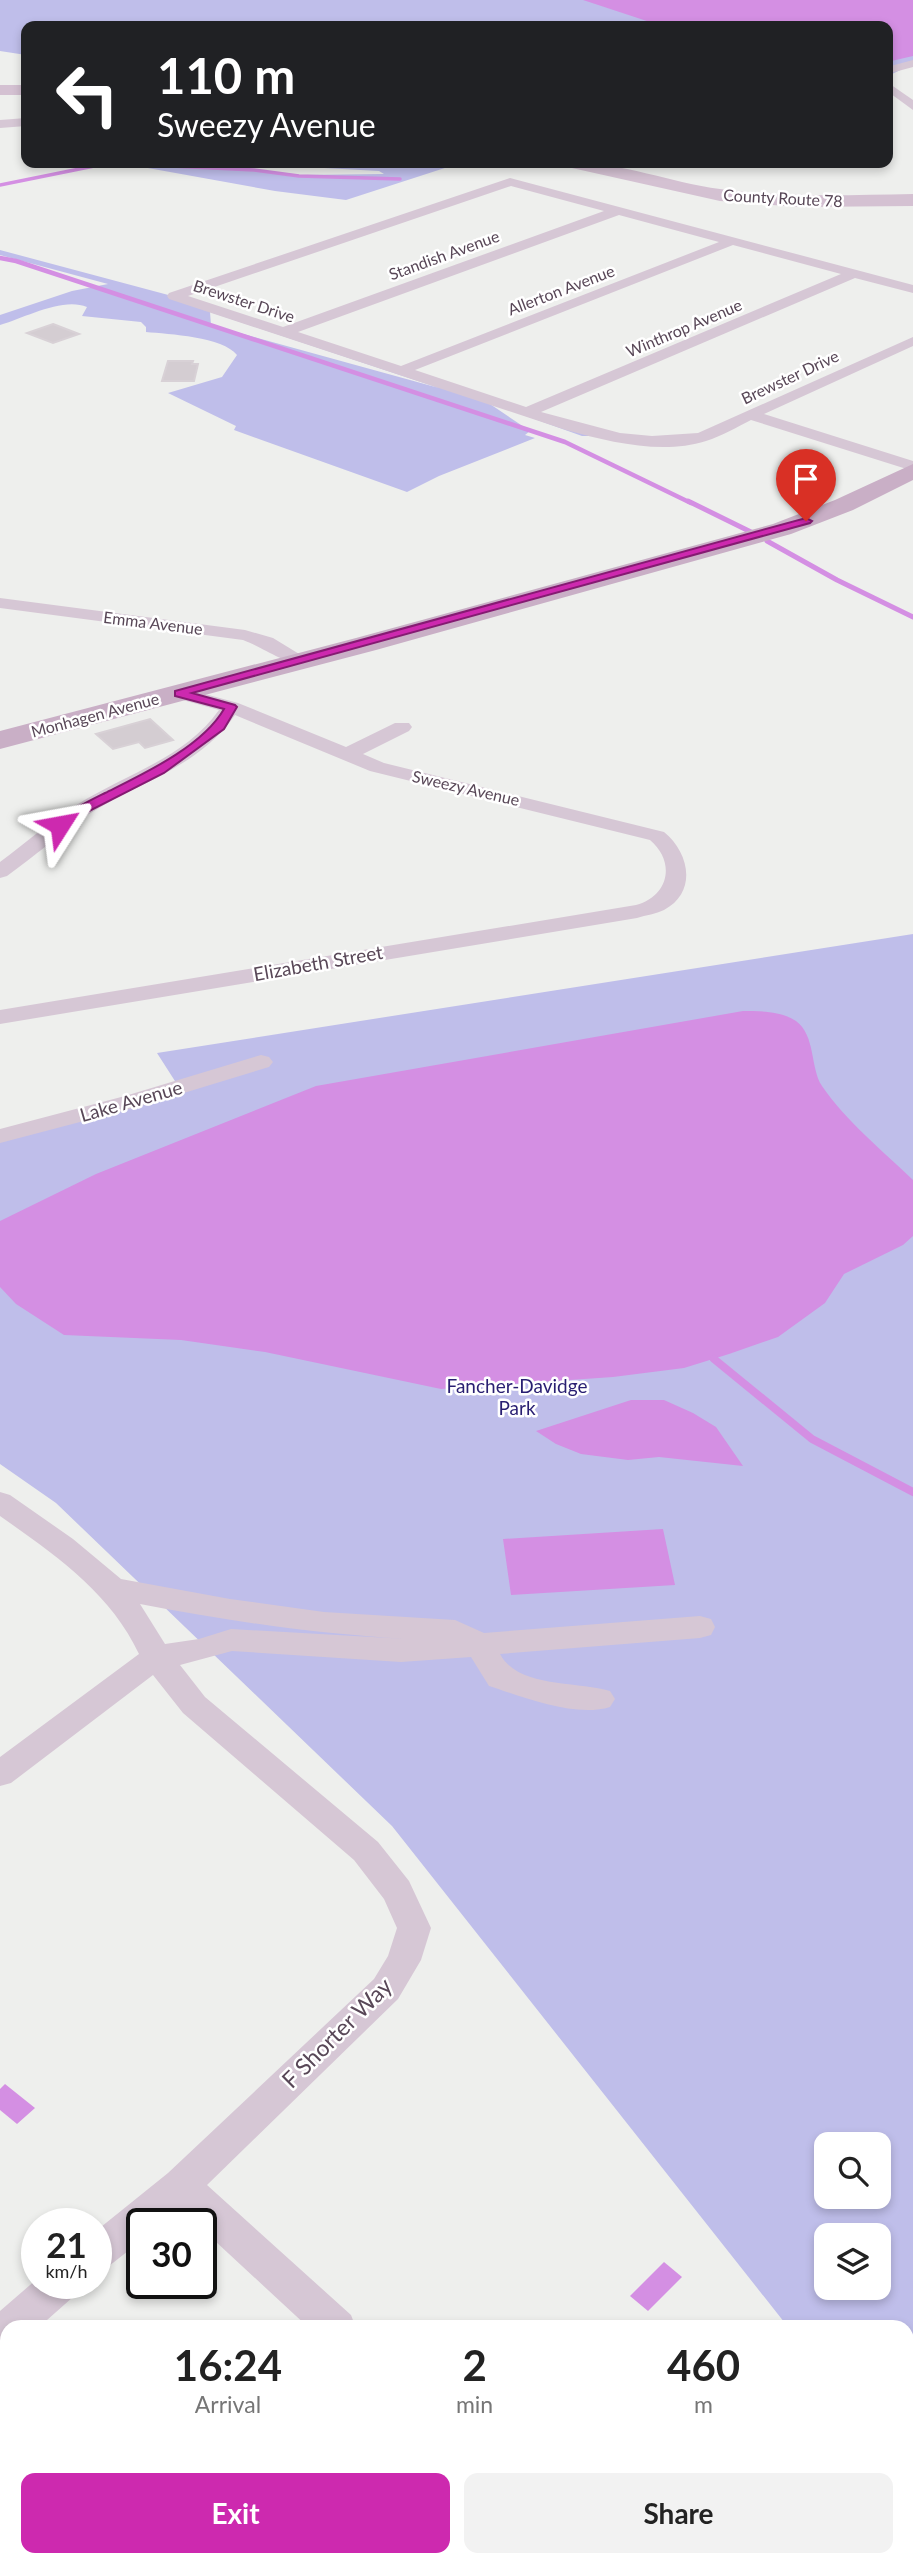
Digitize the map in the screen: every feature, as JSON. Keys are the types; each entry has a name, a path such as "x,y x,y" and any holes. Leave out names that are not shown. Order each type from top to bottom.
{"main road":[{"name":"Monhagen Avenue","path":"0,740 782,529 844,505 913,469"}],"street":[{"path":"893,69 913,63"},
{"path":"0,90 21,90"},
{"path":"893,90 913,106"},
{"path":"0,124 21,122"},
{"name":"County Route 78","path":"595,168 720,195 800,201 913,200"},
{"name":"Brewster Drive","path":"913,289 510,182 174,296 599,435 647,442 702,437 913,341"},
{"name":"Standish Avenue","path":"284,332 617,211"},
{"name":"Allerton Avenue","path":"403,370 732,242"},
{"name":"Winthrop Avenue","path":"527,412 853,274"},
{"path":"750,415 913,469"},
{"name":"Emma Avenue","path":"0,603 245,635 267,642 300,660"},
{"name":"Sweezy Avenue","path":"179,693 231,707 377,767 657,836 668,843 677,861 677,883 658,905 637,911"},
{"path":"0,872 85,808 170,763 220,726 231,707"},
{"path":"345,755 402,727"},
{"name":"Elizabeth Street","path":"0,1017 637,911"},
{"name":"Lake Avenue","path":"0,1136 133,1101 261,1062"},
{"path":"0,1502 63,1546 112,1588 144,1632 156,1657"},
{"path":"112,1588 230,1610 324,1623 454,1631 480,1645 492,1670 500,1678 553,1693 599,1699"},
{"path":"0,1774 156,1657 201,1650 231,1640 401,1651 700,1627"},
{"name":"F Shorter Way","path":"156,1657 194,1705 366,1851 397,1891 414,1927 404,1960 386,1989 181,2185"},
{"path":"112,2241 181,2185 328,2320"},
{"path":"17,2320 42,2299"}],"green space":[{"path":"0,0 913,0 913,64 893,74 893,21 21,21 21,54 0,51"},
{"path":"148,168 238,168 299,175 384,174 379,171 324,168 445,168 346,200 275,191"},
{"path":"0,250 217,308 592,436 582,436 487,402 530,431 525,435 535,438 439,476 407,492 234,430 236,426 168,393 222,377 237,355 220,344 146,332 146,327 141,322 82,316 87,307 77,305 55,306 0,325 0,315 72,291 108,284 0,255","holes":["210,312 439,388 211,325"]},
{"name":"Fancher-Davidge Park","path":"913,934 913,2320 782,2320 392,1826 56,1503 0,1464 0,1142 182,1092 157,1053"}],"shaded area":[{"path":"583,0 913,0 913,56 893,61 893,21 647,21"},
{"path":"743,1011 777,1013 796,1021 807,1035 822,1086 853,1123 913,1180 913,1236 903,1245 844,1274 825,1303 778,1337 684,1368 613,1377 441,1389 265,1352 181,1340 64,1335 16,1304 0,1287 0,1221 96,1174 316,1086"},
{"path":"631,1400 664,1400 693,1413 716,1427 743,1466 659,1457 628,1460 581,1454 556,1444 536,1431"},
{"path":"663,1529 675,1585 511,1595 503,1539"},
{"path":"5,2084 35,2108 17,2124 0,2110 0,2089"},
{"path":"664,2262 682,2277 648,2311 630,2296"}],"building":[{"path":"53,324 79,334 53,343 27,333"},
{"path":"168,361 193,361 192,364 198,364 194,381 162,381"},
{"path":"150,719 173,740 145,748 139,742 113,749 96,734"}],"waterway":[{"path":"0,185 84,168"},
{"path":"213,168 299,176 400,179"},
{"path":"0,258 16,261 565,442 691,503"},
{"path":"688,501 751,532"},
{"path":"767,541 837,580 913,617"},
{"path":"714,1359 812,1439 913,1492"}],"route":[{"path":"60,825 85,808 160,770 220,726 231,707 179,693 366,644 806,521"}]}
